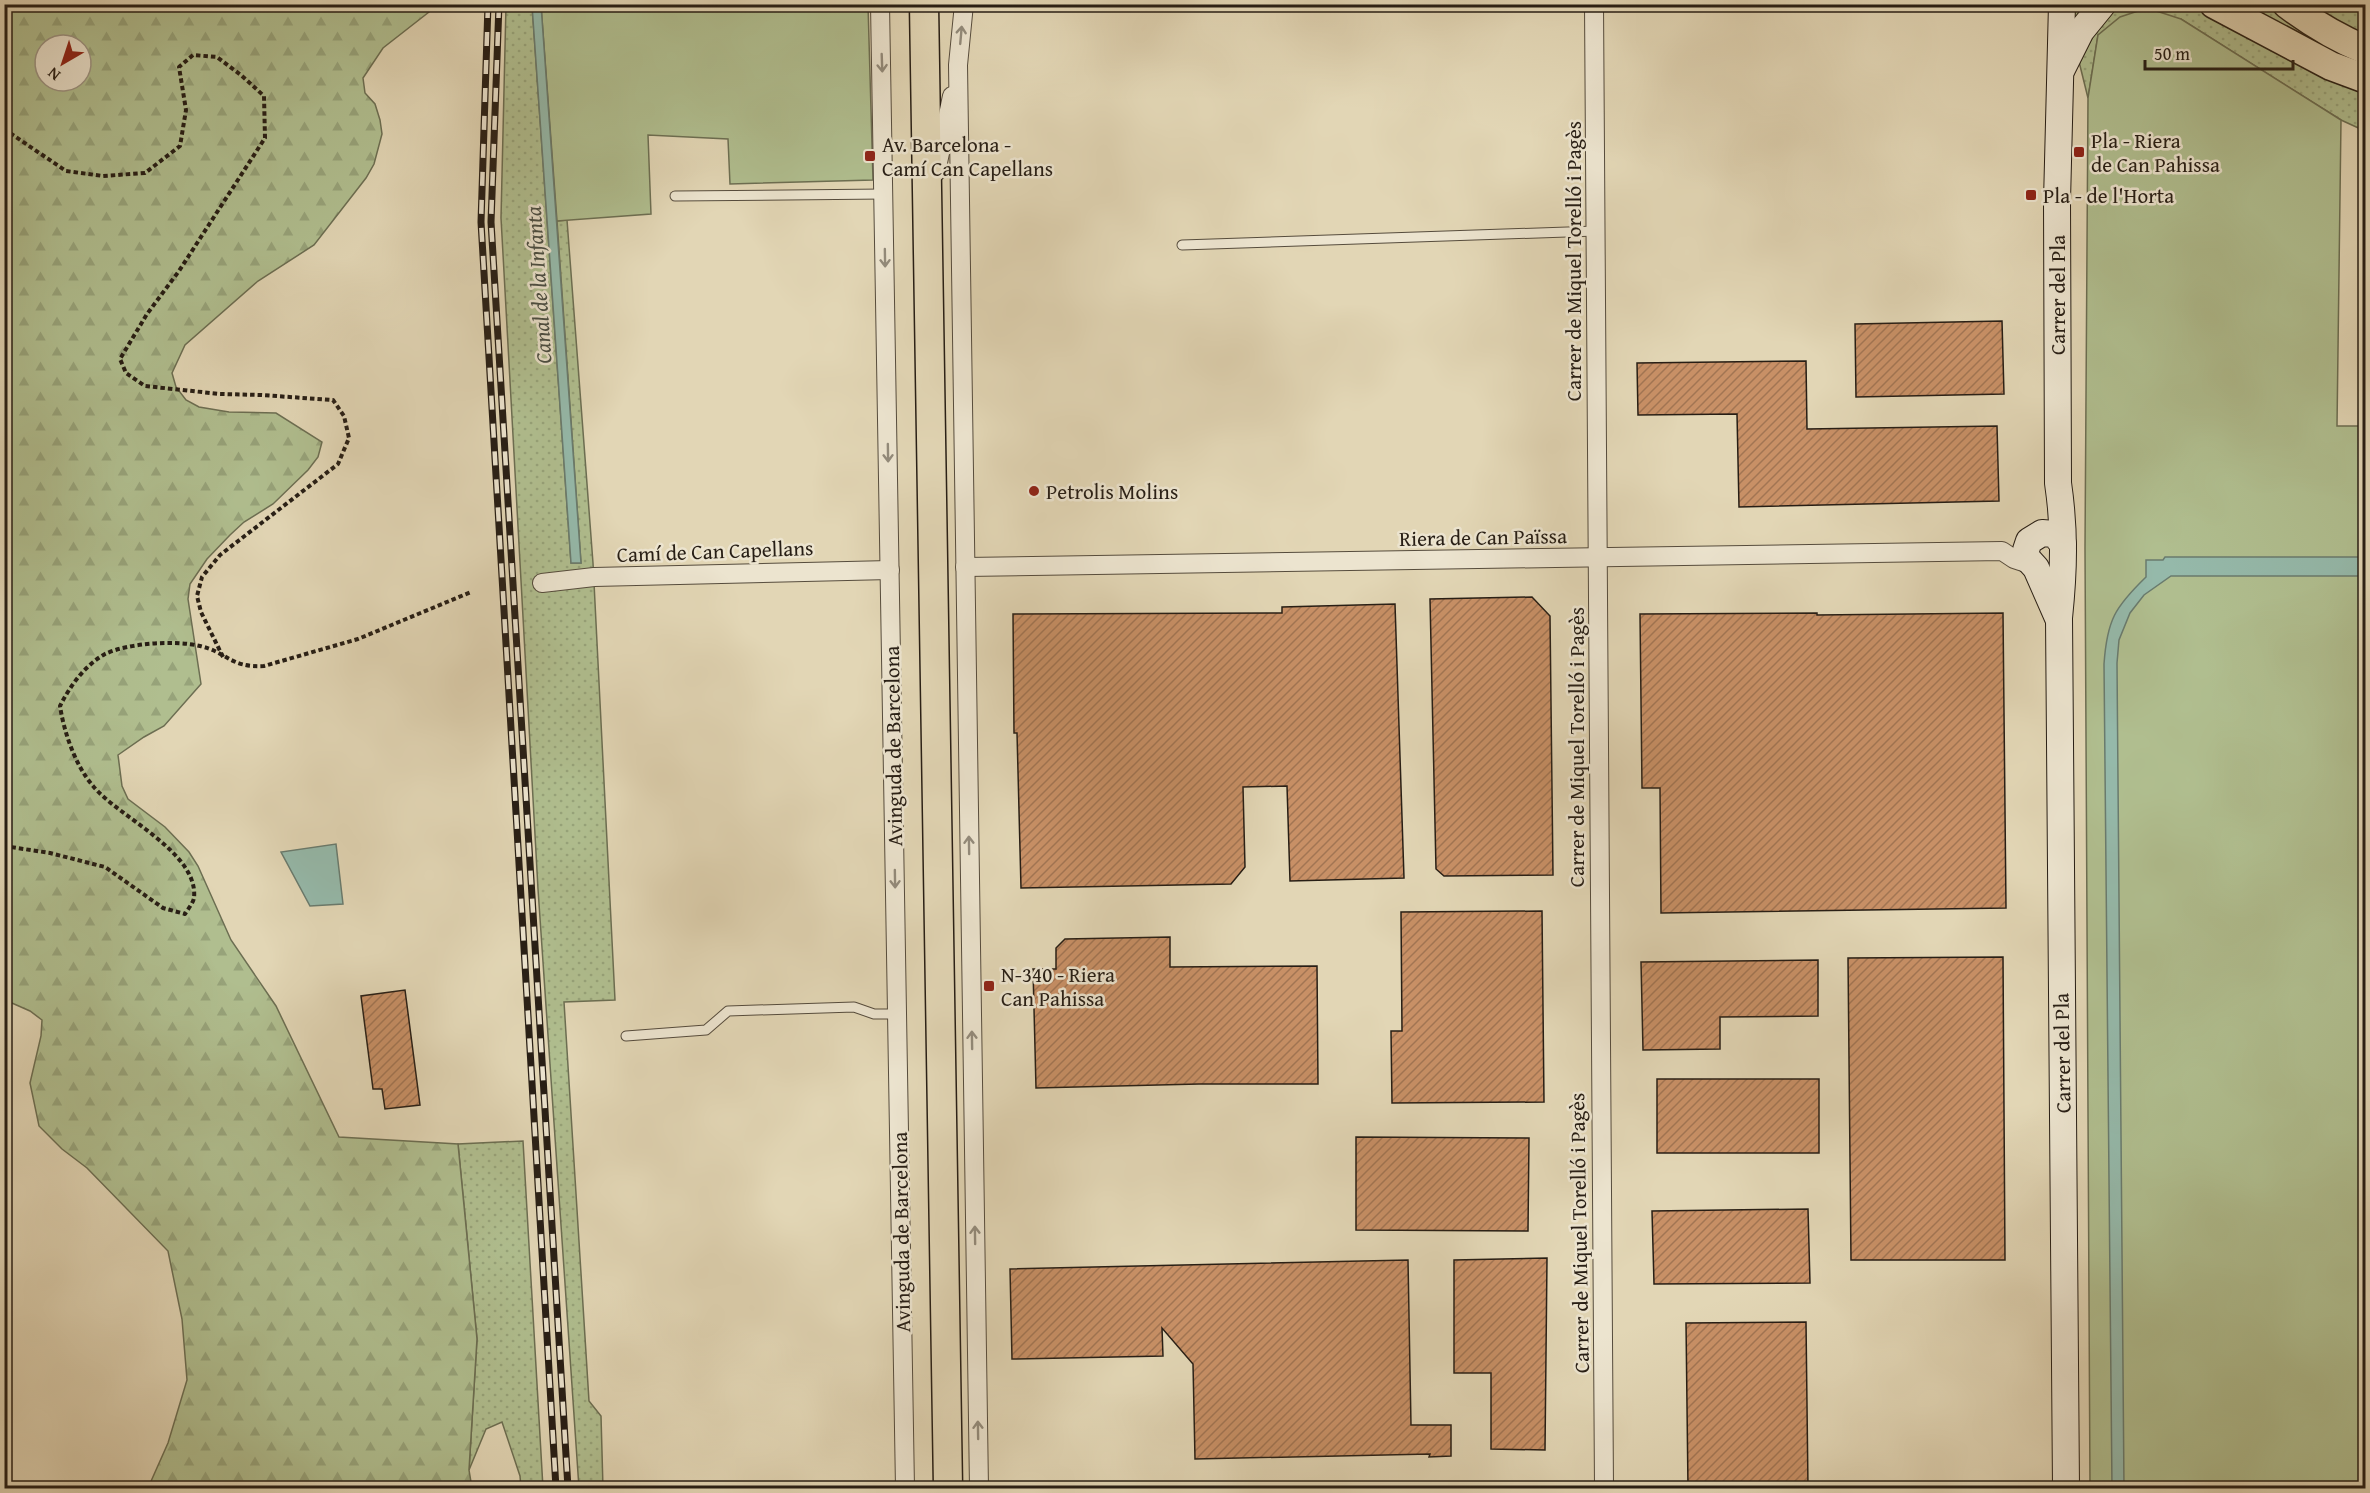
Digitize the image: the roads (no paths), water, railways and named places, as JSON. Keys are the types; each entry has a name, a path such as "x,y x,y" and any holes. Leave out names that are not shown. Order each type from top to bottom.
{"main road":[{"name":"Avinguda de Barcelona","path":"924,4 948,1488"},
{"name":"Carrer del Pla","path":"2062,4 2057,201 2058,483 2064,523 2059,618 2066,1488"},
{"path":"2061,71 2081,31 2103,4"},
{"path":"2214,4 2331,66 2366,79"},
{"path":"2287,4 2343,41 2366,50"},
{"name":"Carrer del Pla","path":"2058,483 2034,536 2026,544 2026,556 2034,567 2059,618"},
{"path":"2034,536 2048,532 2059,538 2063,553 2051,569 2034,567"}],"street":[{"name":"Avinguda de Barcelona","path":"880,4 905,1488"},
{"name":"Avinguda de Barcelona","path":"964,4 958,65 979,1488"},
{"name":"Carrer de Miquel Torelló i Pagès","path":"1594,4 1604,1488"},
{"name":"Avinguda de Barcelona","path":"927,210 958,65"},
{"name":"Riera de Can Païssa","path":"2002,551 2011,544 2034,536"},
{"name":"Riera de Can Païssa","path":"965,567 2002,551 2034,567"},
{"name":"Camí de Can Capellans","path":"542,583 594,577 890,570"}],"lane":[{"path":"675,196 884,194"},
{"path":"1182,245 1596,231"},
{"path":"626,1036 706,1030 728,1011 854,1007 874,1014 897,1014"}],"railway":[{"path":"488,4 481,222 556,1488"},
{"path":"499,4 491,222 568,1488"}],"place":[{"name":"Pla - Riera de Can Pahissa","path":"2079,152"},
{"name":"Av. Barcelona - Camí Can Capellans","path":"870,156"},
{"name":"Pla - de l'Horta","path":"2031,195"},
{"name":"Petrolis Molins","path":"1034,491"},
{"name":"N-340 - Riera Can Pahissa","path":"989,986"}],"water label":[{"name":"Canal de la Infanta","path":"538,285"}]}
